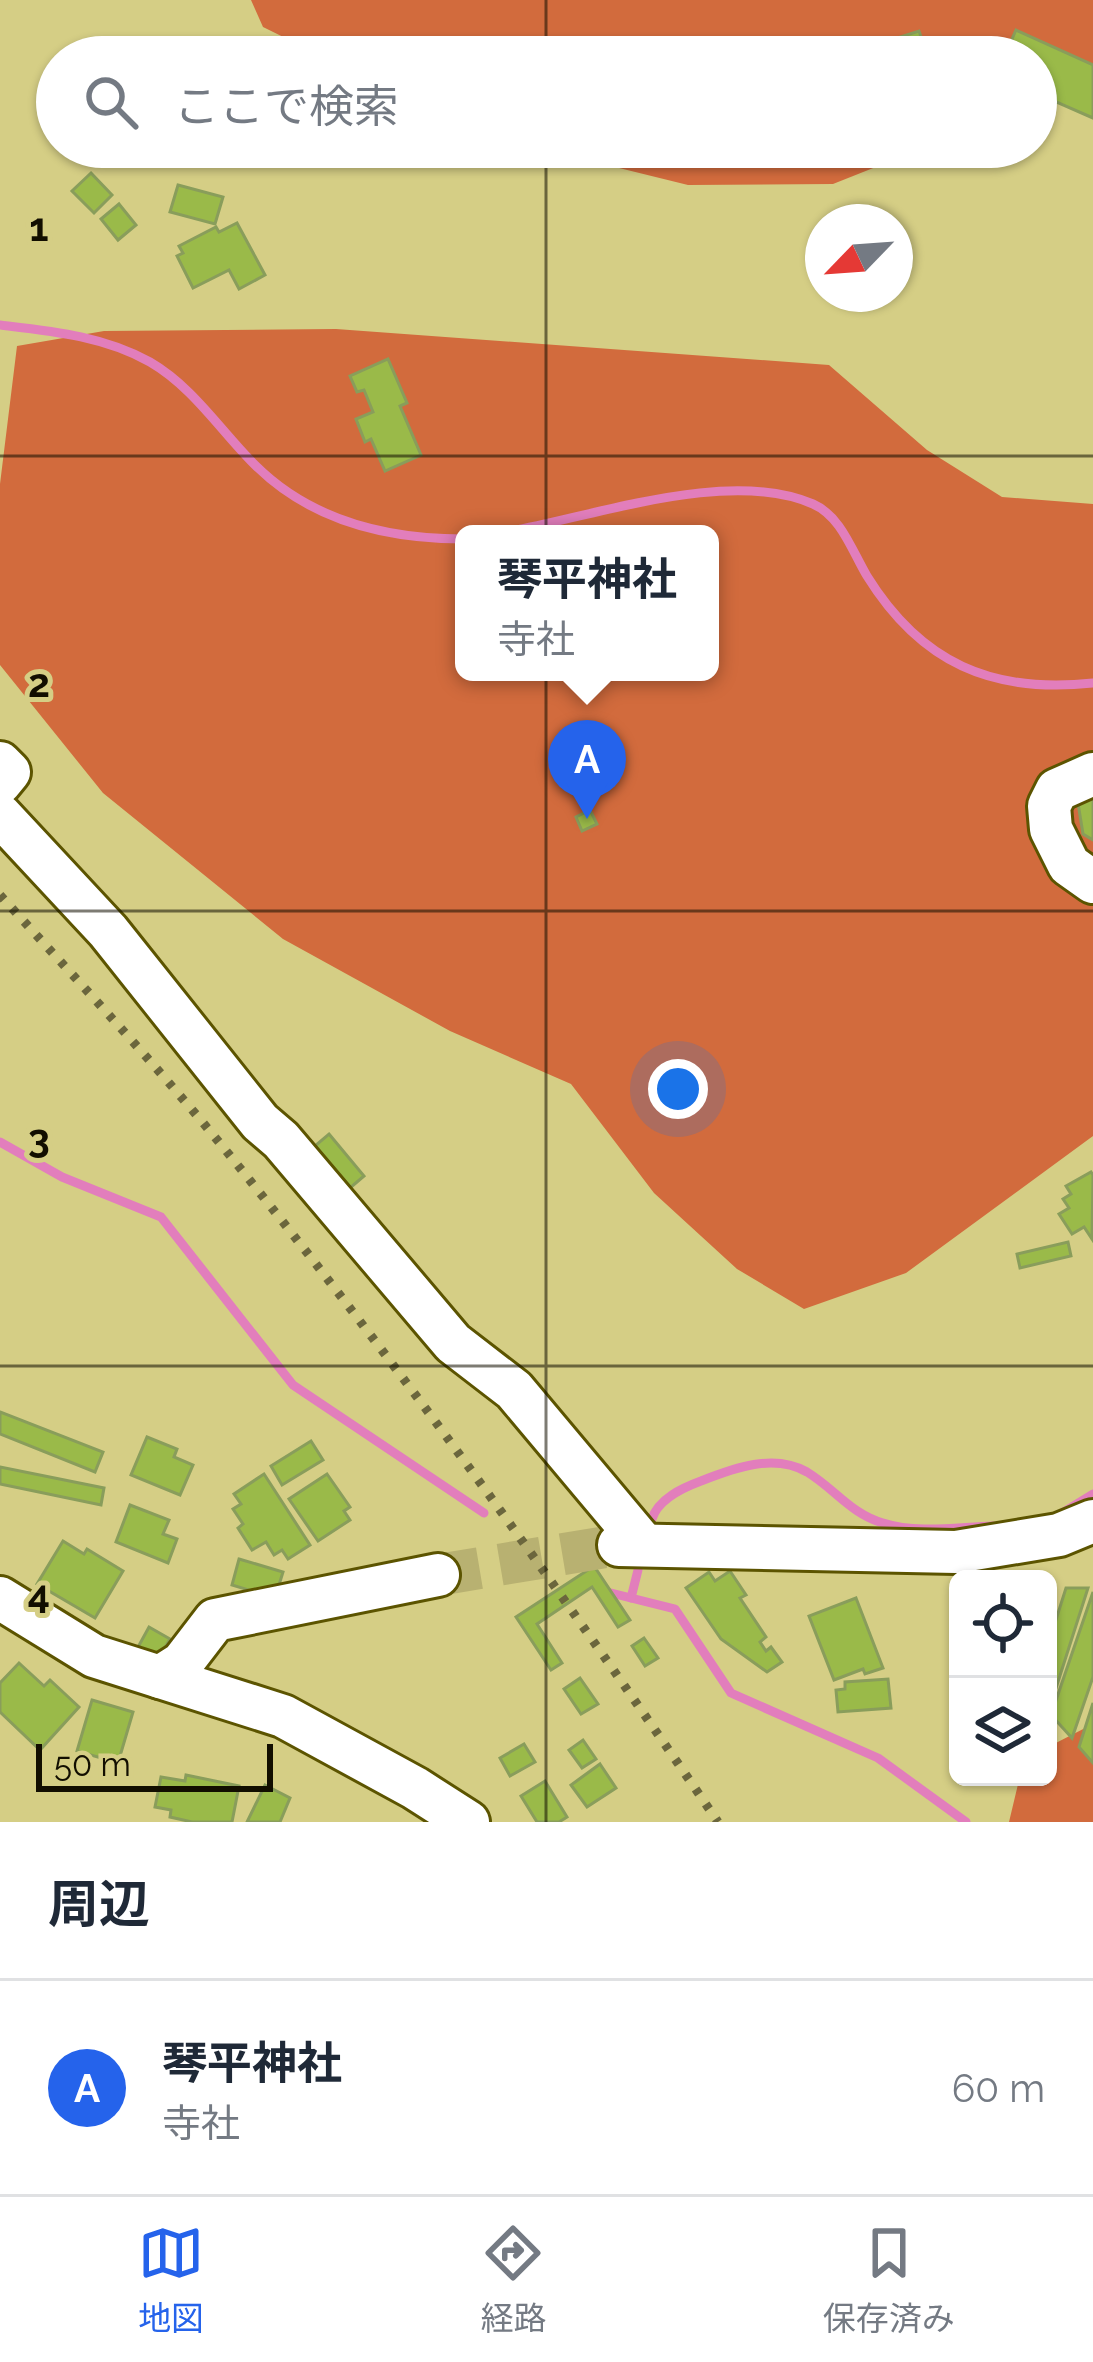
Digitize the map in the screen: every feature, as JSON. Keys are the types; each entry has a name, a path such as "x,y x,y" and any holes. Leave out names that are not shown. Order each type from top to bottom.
{"street":[{"path":"0,764 9,772 0,783"},
{"path":"1093,774 1057,790 1049,806 1051,829 1070,865 1093,882"},
{"path":"0,815 108,931 260,1121 453,1343 514,1390 631,1545 956,1552 1059,1535 1093,1521"},
{"path":"160,1677 182,1663 215,1620 439,1575"},
{"path":"0,1598 94,1656 283,1716 468,1822"}],"shaded area":[{"path":"251,0 1093,0 1093,90 1057,99 1057,36 281,36 263,27"},
{"path":"619,168 873,168 833,184 688,185"},
{"path":"336,329 829,365 927,450 1002,497 1093,504 1093,1136 906,1273 804,1309 737,1269 654,1193 571,1084 450,1031 283,939 103,793 0,665 0,484 17,346 104,331"},
{"path":"1093,1724 1093,1822 1009,1822 1018,1786 1057,1786 1057,1742"}],"building":[{"path":"1057,49 1093,65 1093,118 1057,102"},
{"path":"91,173 112,195 94,213 72,191"},
{"path":"178,185 223,197 215,224 170,212"},
{"path":"119,204 136,225 118,240 101,219"},
{"path":"237,223 265,275 239,289 229,270 193,288 177,256 183,253 179,246 216,227 219,232"},
{"path":"388,359 407,403 400,406 421,455 385,471 356,419 373,412 364,390 357,392 350,376"},
{"path":"1093,790 1093,840 1083,834 1077,797"},
{"path":"590,810 597,824 582,831 576,817"},
{"path":"329,1134 364,1176 343,1194 303,1156"},
{"path":"1091,1172 1092,1239 1084,1227 1072,1234 1059,1214 1069,1208 1063,1199 1071,1194 1066,1186"},
{"path":"1068,1242 1071,1256 1020,1268 1017,1254"},
{"path":"0,1412 103,1452 95,1472 0,1434"},
{"path":"147,1437 177,1449 174,1457 193,1465 180,1495 131,1475"},
{"path":"311,1441 323,1460 282,1485 271,1466"},
{"path":"0,1467 104,1488 101,1505 0,1484"},
{"path":"264,1474 310,1545 288,1559 282,1550 274,1555 266,1542 252,1550 238,1528 243,1524 233,1509 241,1504 234,1494"},
{"path":"327,1474 350,1507 344,1511 350,1520 318,1541 289,1499"},
{"path":"130,1505 169,1520 163,1534 177,1539 168,1563 116,1542"},
{"path":"63,1541 123,1571 95,1618 37,1584"},
{"path":"239,1559 283,1572 275,1598 232,1585"},
{"path":"594,1566 630,1620 618,1627 592,1587 537,1624 562,1663 551,1670 516,1617"},
{"path":"730,1571 746,1595 740,1598 766,1637 760,1642 766,1651 771,1647 782,1662 767,1672 721,1639 686,1588 709,1572 715,1581"},
{"path":"1066,1588 1088,1588 1057,1685 1057,1678 1057,1616"},
{"path":"1093,1592 1093,1677 1072,1738 1057,1722 1057,1697"},
{"path":"856,1598 883,1668 865,1674 863,1669 834,1680 809,1616"},
{"path":"149,1627 170,1639 157,1661 137,1649"},
{"path":"644,1638 658,1658 645,1666 632,1646"},
{"path":"19,1663 44,1686 50,1680 79,1707 40,1750 0,1712 0,1683"},
{"path":"580,1678 598,1704 581,1714 564,1689"},
{"path":"888,1679 891,1708 838,1712 836,1690 845,1689 845,1682"},
{"path":"92,1700 133,1712 118,1763 77,1751"},
{"path":"1093,1703 1093,1763 1079,1747"},
{"path":"583,1740 596,1759 582,1768 569,1750"},
{"path":"524,1744 535,1762 510,1776 500,1758"},
{"path":"600,1764 616,1788 587,1807 571,1785"},
{"path":"186,1775 239,1786 232,1822 192,1822 170,1817 171,1810 155,1807 161,1777 185,1781"},
{"path":"545,1781 567,1817 559,1822 537,1822 521,1796"},
{"path":"265,1785 290,1798 280,1822 247,1822"}],"waterway":[{"path":"0,325 96,340 150,362 193,396 277,484 325,513 378,530 455,539"},
{"path":"540,525 698,493 778,494 813,504 845,535 888,606 936,651 991,677 1023,683 1093,683"},
{"path":"0,1142 62,1177 161,1217 293,1385 484,1513"},
{"path":"652,1519 665,1500 686,1487 740,1467 768,1463 807,1472 862,1514 883,1523 924,1529 993,1526"},
{"path":"1062,1513 1093,1494"},
{"path":"631,1598 638,1570"},
{"path":"603,1591 675,1609 731,1693 878,1758 966,1822"}],"tunnel":[{"path":"438,1575 618,1545"}],"railway":[{"path":"0,895 196,1115 353,1312 539,1564 718,1822"}],"place":[{"name":"琴平神社","path":"587,819"}]}
